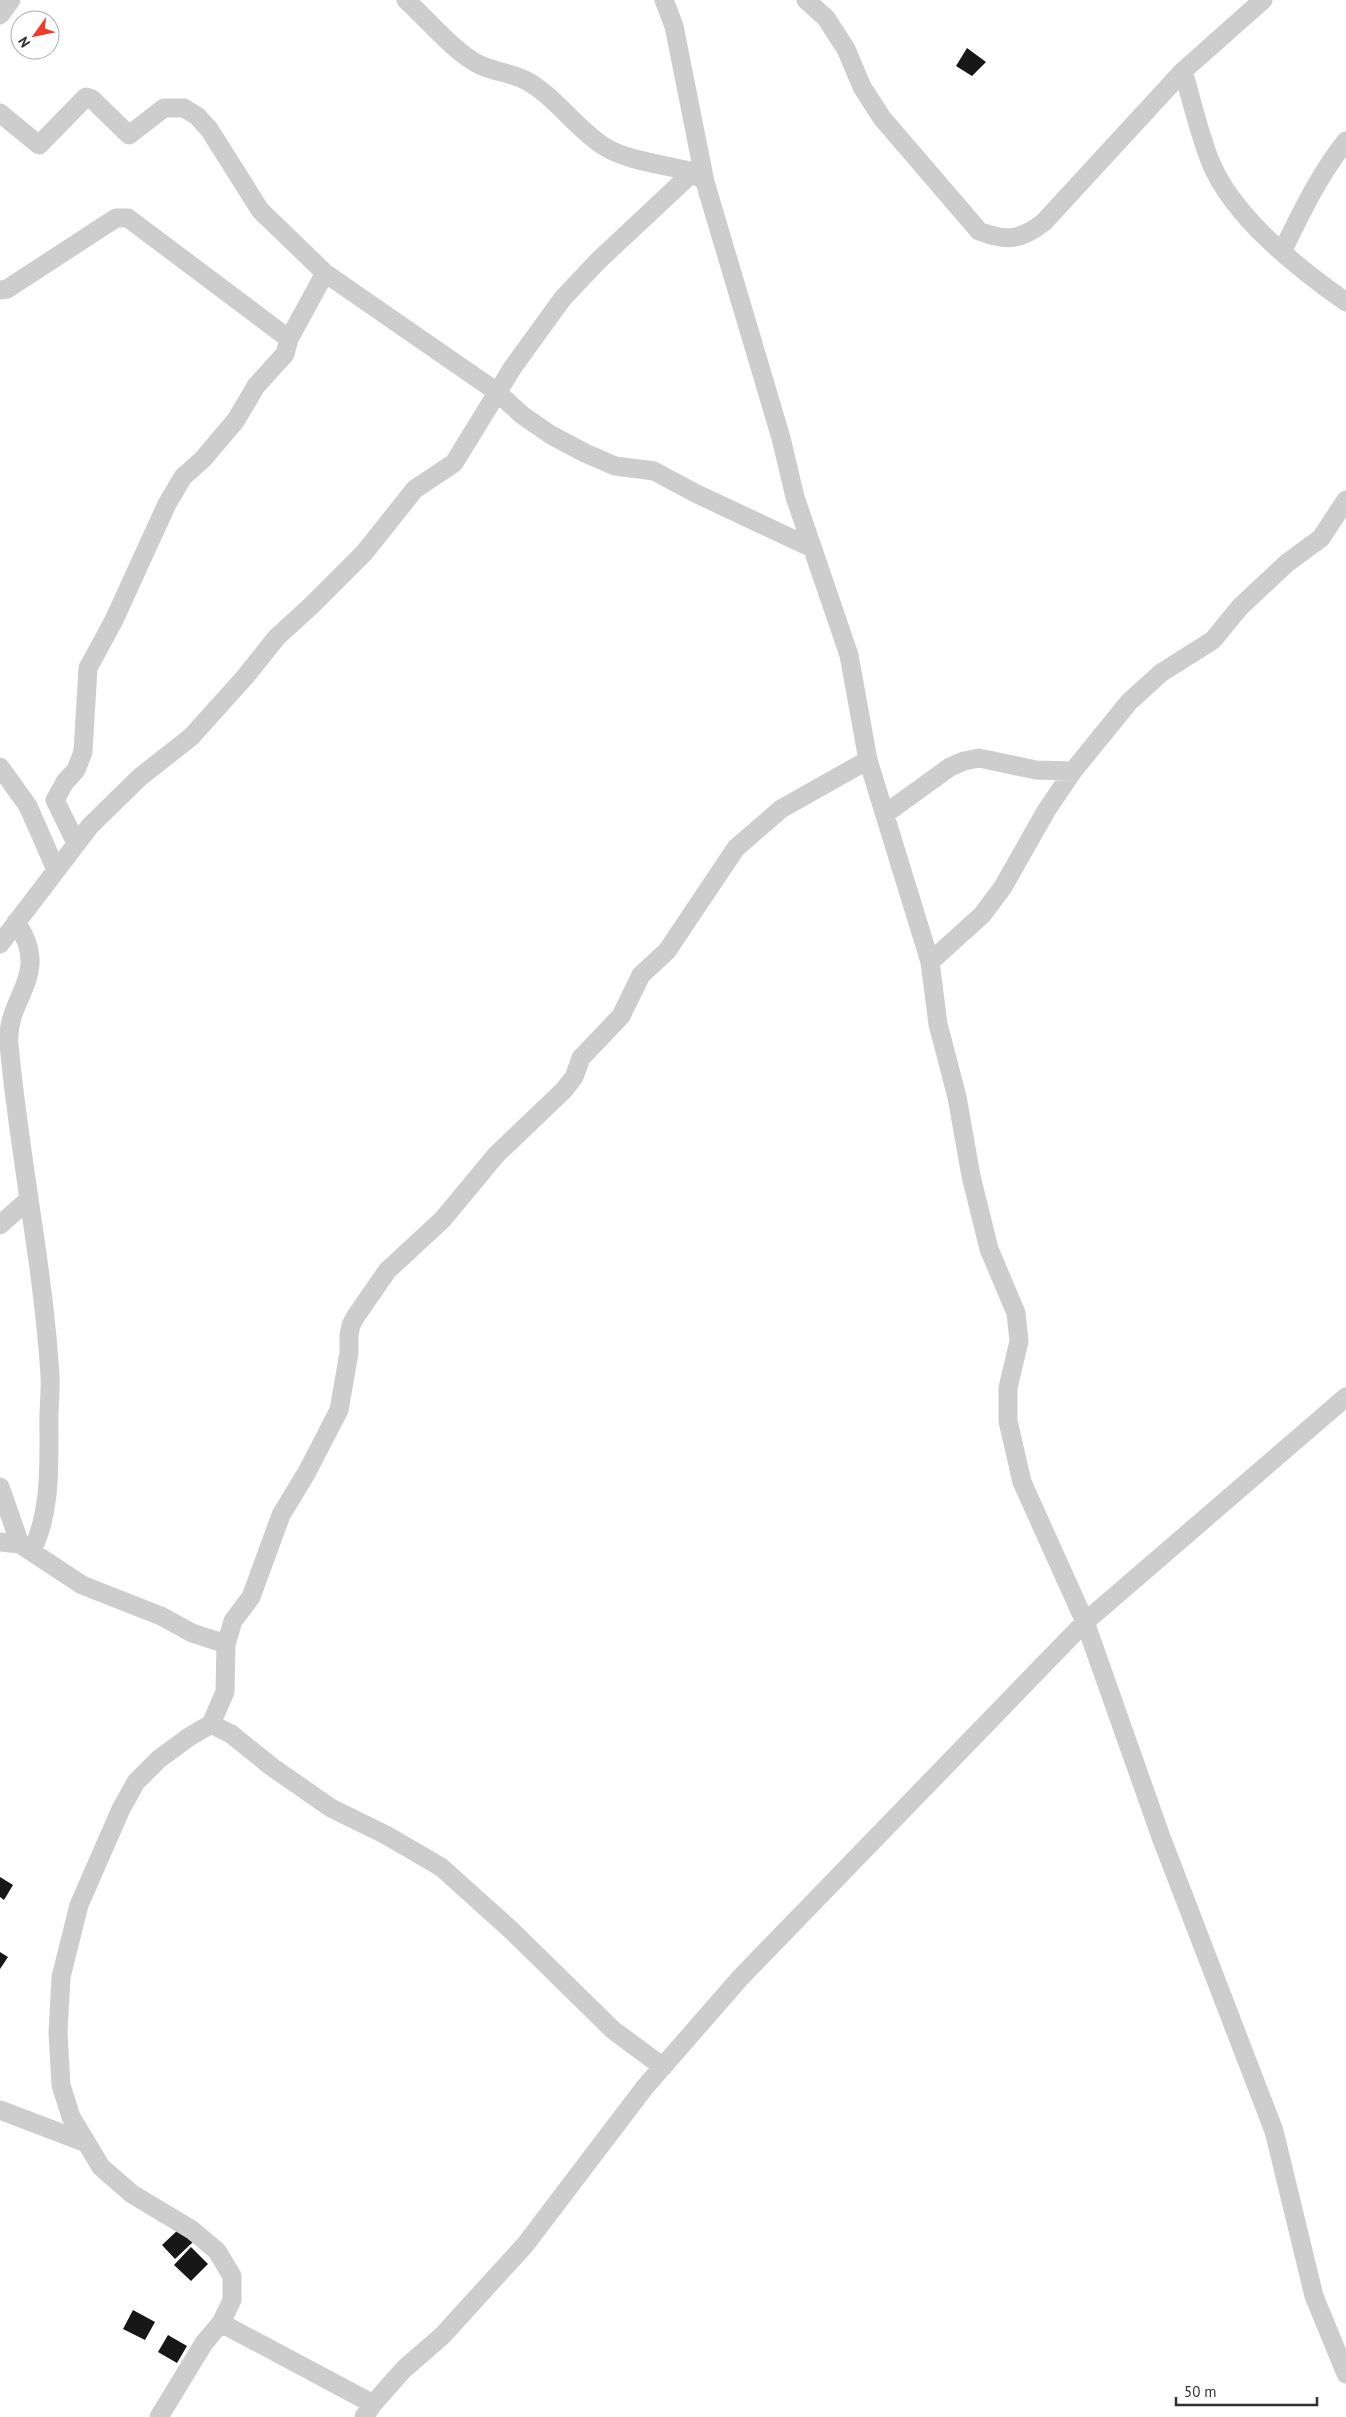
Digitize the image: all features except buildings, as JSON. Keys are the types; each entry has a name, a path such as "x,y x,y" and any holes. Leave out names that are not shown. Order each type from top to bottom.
{"street":[{"path":"0,15 11,0"},
{"path":"406,0 458,50 480,65 506,72 527,81 548,96 605,147 626,156 699,177"},
{"path":"664,0 674,26 699,177 812,548 849,655 868,760 904,884 930,962 938,1024 957,1098 971,1176 990,1249 1016,1314 1018,1341 1008,1388 1008,1421 1022,1482 1085,1622 1161,1837 1274,2131 1314,2296 1346,2374"},
{"path":"806,0 826,18 846,49 862,88 882,118 979,231 998,238 1028,234 1044,222 1183,71 1263,0"},
{"path":"1183,71 1211,164 1239,208 1297,267 1346,302"},
{"path":"0,113 39,145 86,97 92,98 129,135 164,108 184,108 197,116 209,129 260,210 325,273 497,392 544,430 585,453 615,466 654,471 695,493 812,548"},
{"path":"1282,252 1308,198 1328,164 1346,141"},
{"path":"0,944 90,826 140,777 191,737 245,677 277,637 364,553 415,489 454,463 532,338 563,298 598,261 699,177"},
{"path":"0,290 7,289 116,218 128,218 288,339"},
{"path":"28,806 55,800 65,782 76,770 83,752 88,668 114,620 167,504 183,477 204,459 236,420 256,386 285,354 288,339 325,273"},
{"path":"930,962 982,915 1004,887 1046,811 1073,772 1129,702 1161,673 1212,640 1240,607 1286,563 1320,538 1346,500"},
{"path":"885,814 950,767 964,761 980,758 1036,770 1073,772"},
{"path":"159,2417 204,2343 221,2323 232,2300 232,2276 218,2251 192,2230 132,2194 101,2166 84,2142 71,2117 61,2085 58,2033 61,1977 79,1905 120,1809 136,1782 159,1759 211,1724 225,1692 226,1644 233,1621 251,1597 281,1515 307,1472 339,1410 345,1383 351,1325 387,1271 443,1219 496,1154 564,1090 574,1077 581,1058 621,1016 641,975 667,951 736,848 781,809 868,760"},
{"path":"0,767 28,806 56,870"},
{"path":"55,800 76,843"},
{"path":"16,922 22,931 31,958 22,995 13,1020 9,1041 28,1200 41,1283 50,1376 50,1459 41,1532 26,1547"},
{"path":"0,1225 28,1200"},
{"path":"221,2323 369,2411 404,2369 442,2336 525,2246 663,2067 741,1977 1085,1622 1346,1397"},
{"path":"0,1487 26,1547"},
{"path":"0,1542 26,1547 82,1585 161,1616 192,1633 226,1644"},
{"path":"211,1724 231,1734 331,1808 386,1835 441,1867 511,1930 613,2030 663,2067"},
{"path":"0,2110 84,2142"}]}
